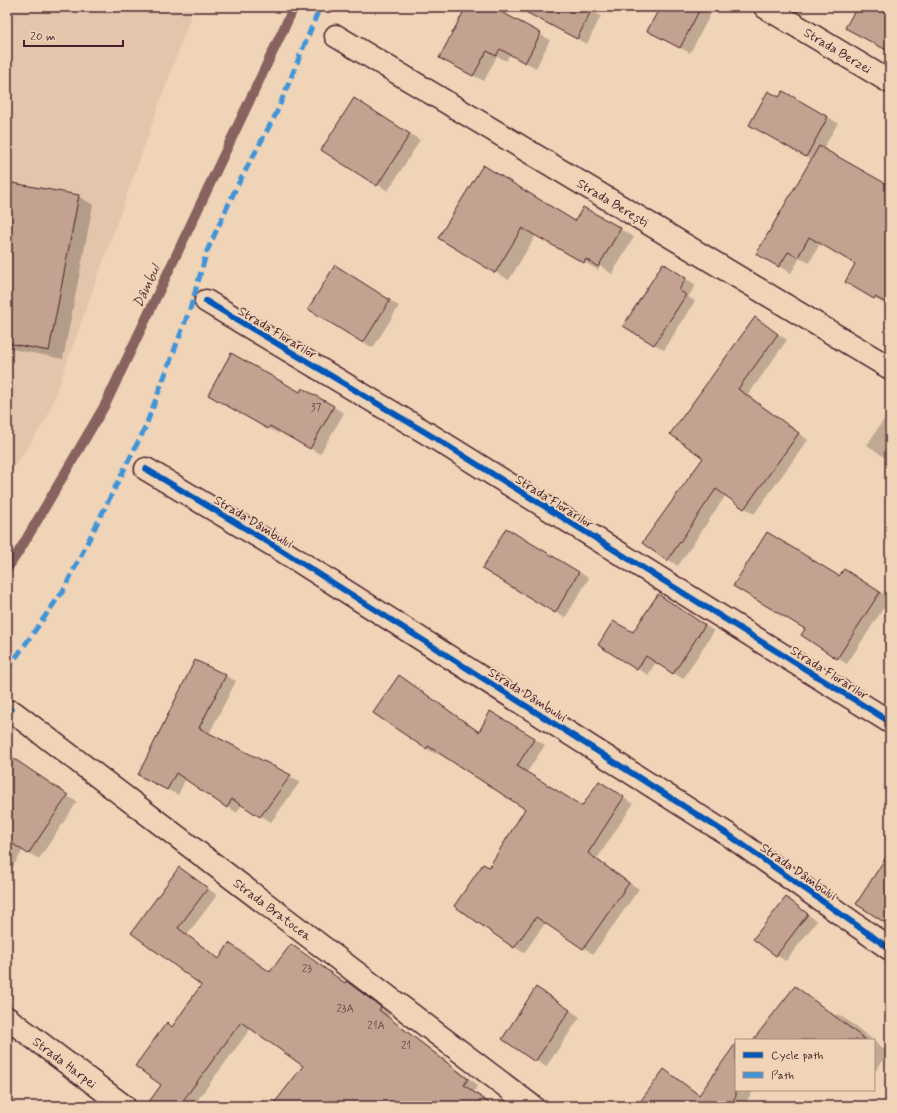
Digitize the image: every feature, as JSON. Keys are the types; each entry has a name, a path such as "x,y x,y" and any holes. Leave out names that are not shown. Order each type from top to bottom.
{"street":[{"name":"Strada Berzei","path":"766,7 890,82"},
{"name":"Strada Berești","path":"336,36 890,368"},
{"name":"Strada Florarilor","path":"206,301 434,438 890,722"},
{"name":"Strada Dâmbului","path":"146,469 278,548 729,835 890,949"},
{"name":"Strada Bratocea","path":"13,712 532,1106"},
{"name":"Strada Harpei","path":"7,1018 124,1106"}],"shaded area":[{"path":"7,7 194,7 47,418 7,478"}],"building":[{"path":"466,7 492,7 541,33 525,63 500,49 496,56 487,51 473,76 439,58"},
{"path":"516,7 593,7 577,39"},
{"path":"660,7 701,7 680,48 647,31"},
{"path":"857,7 890,7 890,52 845,28"},
{"path":"768,91 779,97 783,91 828,117 806,157 749,125"},
{"path":"354,98 410,134 377,186 321,150"},
{"path":"819,146 890,186 890,305 875,297 874,299 845,282 855,264 809,237 798,257 788,252 779,267 756,254"},
{"path":"483,165 575,221 583,207 621,228 598,267 586,259 584,263 522,228 495,273 438,238"},
{"path":"7,182 79,195 49,351 7,343"},
{"path":"663,263 686,278 679,290 686,295 654,345 623,326"},
{"path":"335,265 390,300 363,343 308,309"},
{"path":"755,317 778,334 738,389 799,433 744,509 716,489 667,561 642,543 703,458 670,434"},
{"path":"231,353 300,392 302,388 334,406 310,449 270,426 268,429 208,395"},
{"path":"506,528 579,572 555,613 482,569"},
{"path":"767,532 839,576 844,569 880,592 837,659 801,635 805,629 733,586"},
{"path":"658,594 705,625 673,674 646,656 637,670 598,645 613,621 633,632"},
{"path":"195,660 226,675 199,728 291,775 260,817 232,799 227,808 176,773 167,790 138,775"},
{"path":"399,675 479,732 490,711 535,738 517,766 582,806 599,781 624,797 588,853 629,883 583,949 536,917 514,948 454,906 483,864 489,867 525,809 428,746 426,749 373,713"},
{"path":"7,754 68,795 28,854 7,840"},
{"path":"890,851 890,926 856,904"},
{"path":"179,867 208,888 178,928 219,959 229,943 270,972 291,944 345,983 346,981 381,1007 379,1010 468,1079 464,1085 493,1106 272,1106 303,1066 241,1022 179,1106 146,1106 161,1085 135,1066 167,1022 172,1027 201,985 131,933"},
{"path":"786,897 808,914 776,956 753,939"},
{"path":"795,986 865,1039 754,1039"},
{"path":"536,987 570,1010 535,1062 502,1039"},
{"path":"735,1044 736,1096 729,1106 637,1106 664,1069 699,1095"}],"waterway":[{"name":"Dâmbul","path":"7,569 21,548 105,405 294,7"}],"marked path":[{"path":"7,670 63,591 145,428 191,306 207,251 236,188 276,114 320,7"},
{"path":"7,705 13,712"}],"cycle path":[{"path":"206,301 435,438 890,722"},
{"path":"146,469 278,548 729,835 890,949"}]}
